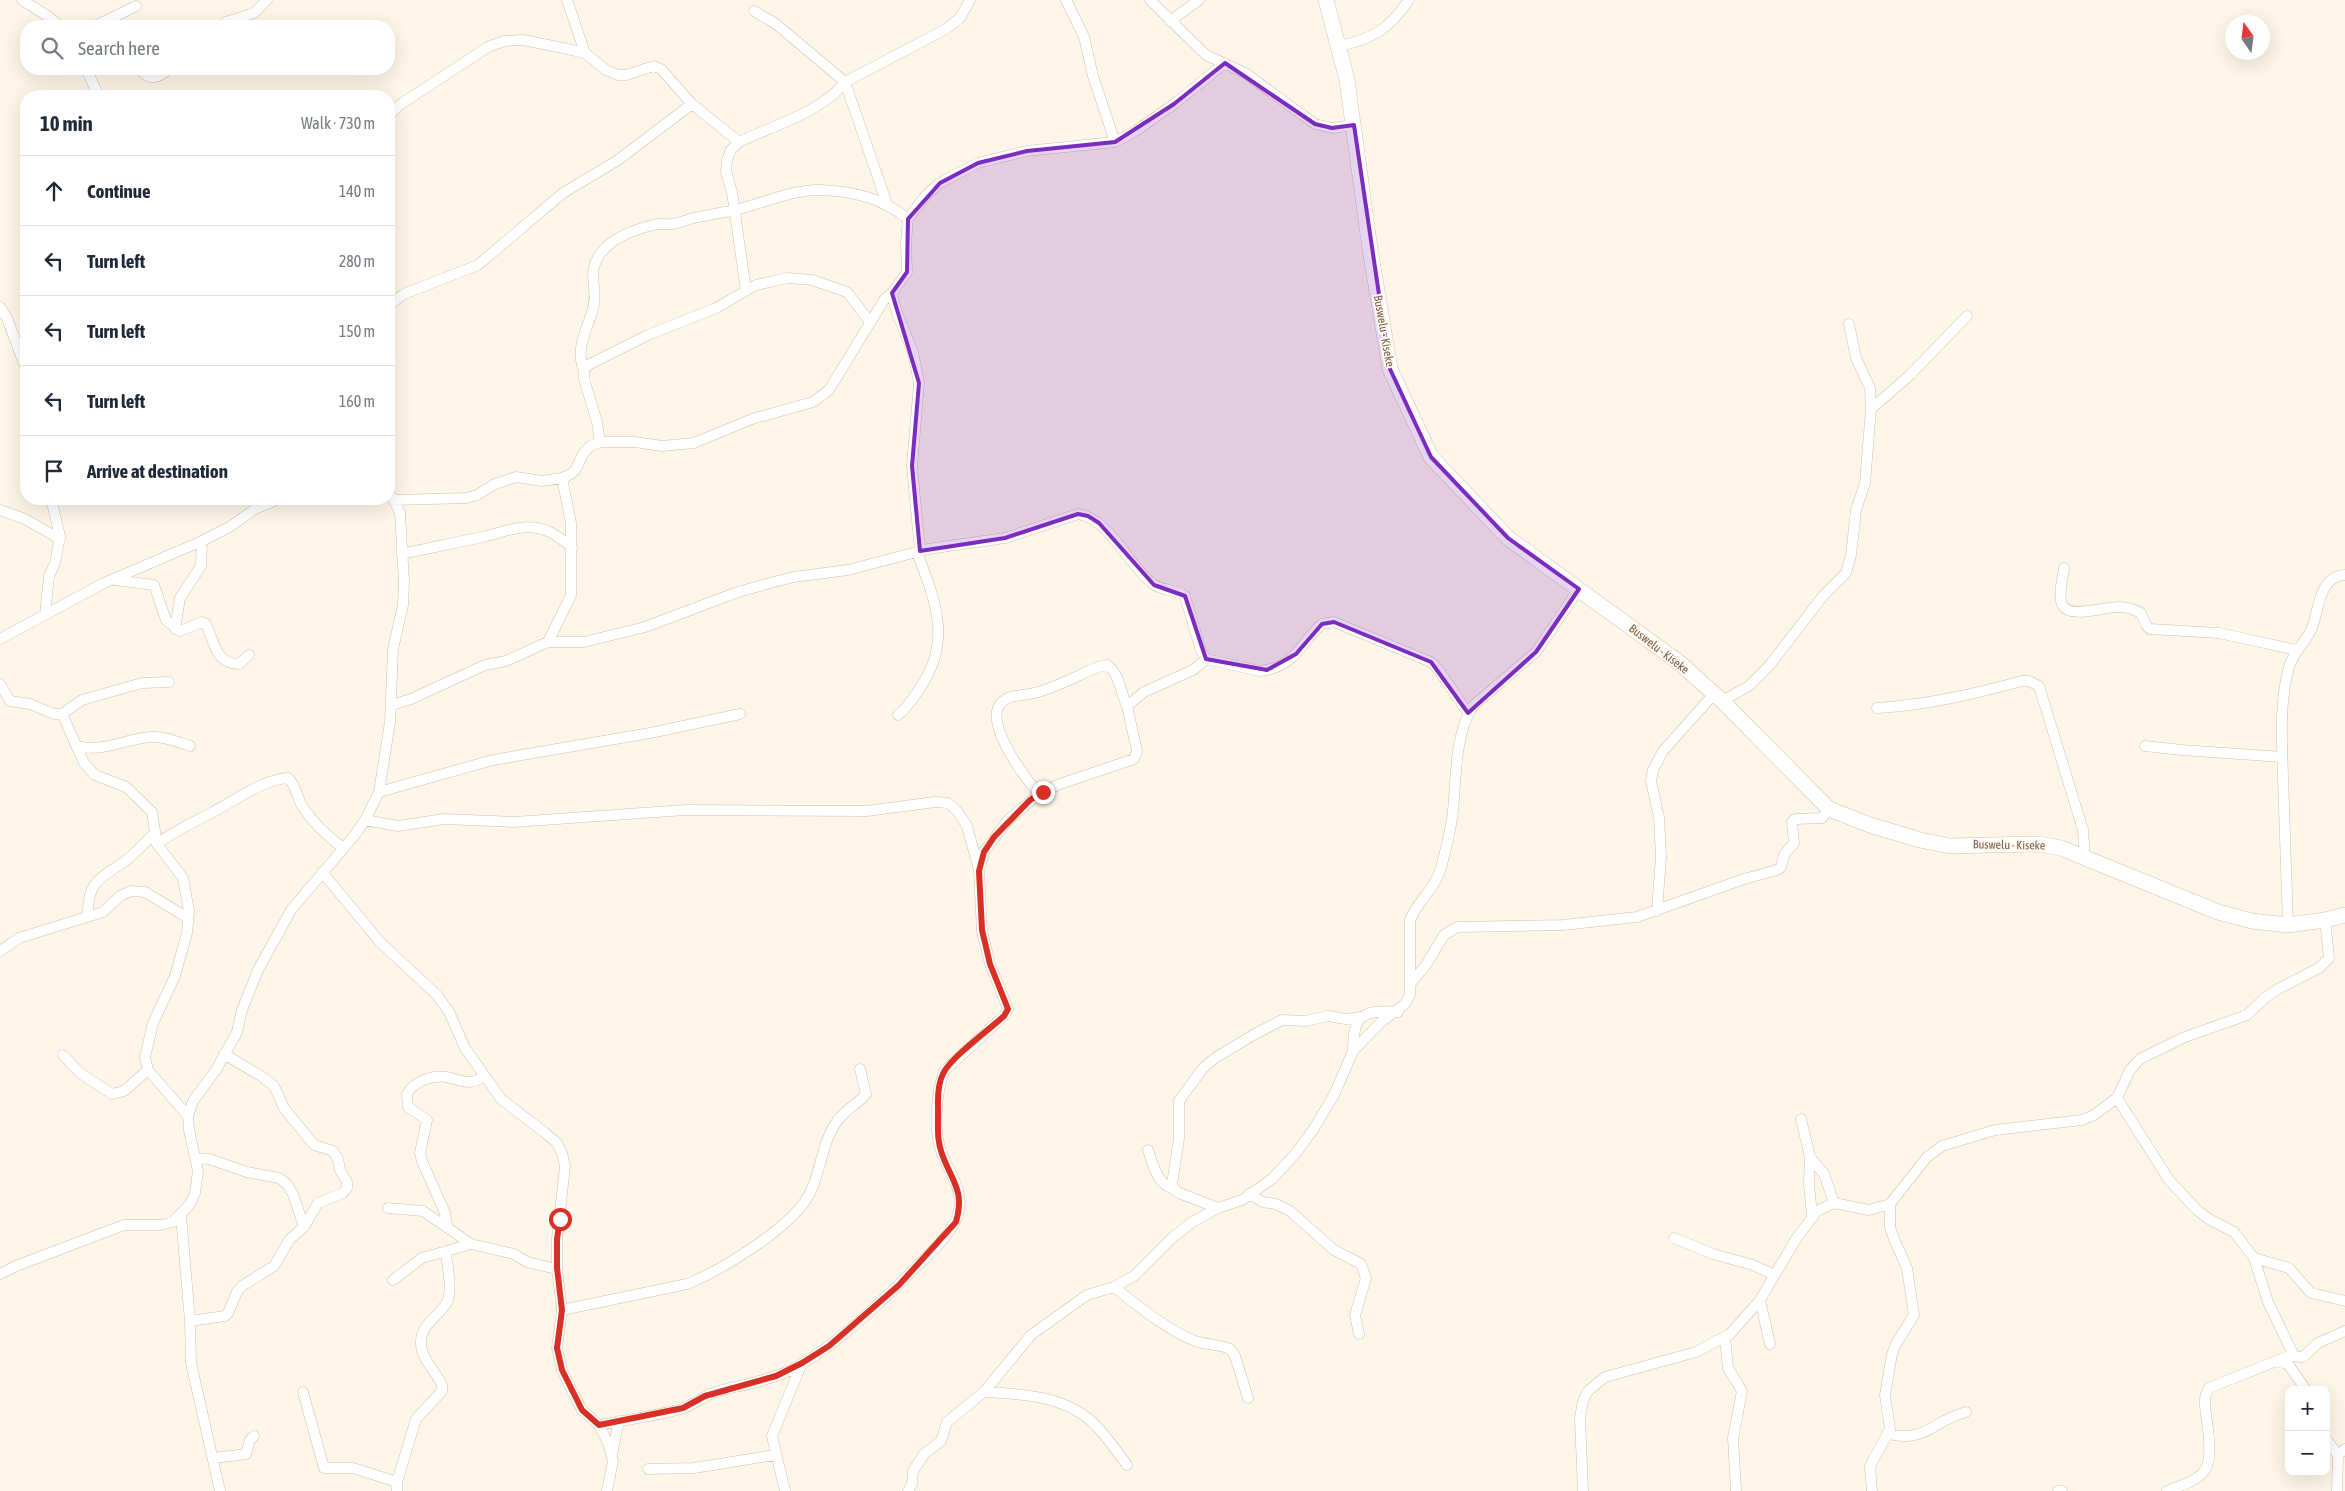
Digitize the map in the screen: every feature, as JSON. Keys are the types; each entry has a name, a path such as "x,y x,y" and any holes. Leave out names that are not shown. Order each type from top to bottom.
{"main road":[{"name":"Buswelu - Kiseke","path":"1326,0 1339,46 1354,125 1370,249 1390,369 1431,457 1508,538 1680,663 1718,698 1829,809 1870,825 1950,846 2039,844 2061,848 2218,912 2252,921 2288,926 2345,915"}],"street":[{"path":"22,0 53,20"},
{"path":"232,20 254,13 267,0"},
{"path":"567,0 585,53"},
{"path":"746,291 735,210 726,172 727,160 731,150 739,142 814,107 840,89 845,82 946,29 960,18 970,0"},
{"path":"1066,0 1084,37 1093,76 1115,142"},
{"path":"1150,0 1206,55 1245,73 1315,124 1332,128 1354,125"},
{"path":"1170,21 1198,0"},
{"path":"1339,46 1374,36 1398,17 1409,0"},
{"path":"107,20 136,6"},
{"path":"754,12 776,24 845,82 886,204"},
{"path":"395,110 488,47 504,42 523,40 585,53 606,70 618,75 648,66 661,69 692,104 739,142"},
{"path":"395,497 466,498 477,495 495,484 516,477 542,480 562,478 571,474 576,469 583,454 590,446 600,442 635,442 662,446 694,442 752,419 813,402 828,390 884,300 892,293 908,272 906,242 908,220 926,195 940,183 978,163 1027,152 1115,142 1134,132 1174,104 1225,63"},
{"path":"89,75 96,90"},
{"path":"144,75 153,78 162,75"},
{"path":"395,301 404,294 478,265 563,193 618,160 692,104"},
{"path":"600,442 597,422 584,379 584,370 580,362 580,350 596,299 592,270 607,246 622,237 656,224 672,224 802,192 818,190 846,192 875,198 908,220"},
{"path":"584,370 588,365 648,335 698,316 756,285 788,278 812,280 847,292 870,322"},
{"path":"892,293 897,313 913,352 919,383 912,466 918,551 939,618 937,654 928,678 907,708 898,715"},
{"path":"0,307 7,318 20,353"},
{"path":"1871,409 1910,375 1968,316"},
{"path":"1657,911 1662,857 1659,817 1651,781 1653,770 1663,751 1718,698 1749,686 1769,666 1823,596 1846,573 1851,555 1856,510 1865,483 1871,409 1870,388 1856,358 1849,324"},
{"path":"548,642 571,595 571,523 562,478"},
{"path":"0,1274 106,1230 135,1223 160,1225 173,1222 181,1215 195,1193 198,1171 189,1130 188,1116 194,1101 237,1032 242,1010 258,970 291,910 365,820 379,792 392,705 393,649 403,605 400,513 395,503"},
{"path":"45,615 49,576 55,563 60,539 53,505"},
{"path":"0,640 112,580 202,541 265,505"},
{"path":"0,510 24,519 60,539"},
{"path":"392,705 412,699 486,665 506,660 548,642 584,642 646,627 738,592 770,583 794,577 848,570 918,551 1005,538 1078,514 1088,516 1100,523 1124,553 1154,585 1181,592 1185,596 1201,651 1206,659 1260,671 1267,670 1296,654 1322,624 1334,622 1431,662 1438,669 1468,713"},
{"path":"402,554 485,537 510,528 525,528 548,532 572,546"},
{"path":"175,629 180,598 201,566 202,541"},
{"path":"2064,568 2061,598 2062,605 2066,609 2093,612 2117,607 2130,608 2141,613 2146,625 2150,629 2219,633 2296,650"},
{"path":"2288,926 2282,757 2283,701 2289,665 2296,650 2311,630 2324,588 2330,580 2338,575 2345,575"},
{"path":"112,580 154,585 166,620 175,629 180,631 202,622 206,624 214,649 218,655 233,664 239,664 249,655"},
{"path":"909,1491 913,1471 924,1454 941,1441 947,1422 997,1379 1015,1352 1031,1335 1087,1295 1114,1287 1134,1276 1171,1239 1192,1222 1249,1194 1272,1180 1296,1153 1334,1095 1353,1052 1381,1022 1398,1012 1410,995 1410,920 1414,911 1430,893 1440,870 1452,813 1457,759 1468,713 1536,652 1579,590"},
{"path":"1127,706 1144,692 1193,670 1206,659"},
{"path":"979,871 984,852 994,837 1008,820 1039,794 1060,784 1134,760 1137,751 1127,706 1112,668 1107,665 1035,693 1007,699 1001,704 998,710 1001,733 1011,757 1039,794"},
{"path":"1878,708 1942,701 2022,681 2035,683 2038,686 2080,820 2085,858"},
{"path":"0,684 10,701 30,704 54,714 62,714 82,700 142,683 169,682"},
{"path":"62,714 89,770 126,787 152,812 157,844 183,878 187,891 188,933 175,976 152,1023 145,1057 148,1070 188,1116"},
{"path":"379,792 493,760 670,729 740,714"},
{"path":"78,746 87,749 100,748 154,736 190,746"},
{"path":"2146,746 2282,757"},
{"path":"157,844 174,831 235,799 272,781 288,778 311,818 326,835 343,848"},
{"path":"365,820 398,826 444,819 514,822 685,810 867,810 935,802 948,803 966,826 979,871 982,930 990,964 1008,1009 1004,1016 944,1071 941,1080 938,1099 938,1141 942,1154 956,1182 960,1197 956,1222 899,1285 829,1346 802,1363 776,1376 705,1396 683,1408 599,1425"},
{"path":"1410,984 1426,965 1444,935 1458,927 1563,926 1637,917 1744,879 1780,869 1784,855 1794,843 1792,822 1795,820 1822,818 1829,809"},
{"path":"88,916 90,895 99,877 123,862 155,832"},
{"path":"322,872 380,942 437,995 449,1012 465,1048 501,1100 557,1143 565,1166 557,1239 557,1268 562,1310 557,1348 562,1370 582,1410 599,1425 612,1455"},
{"path":"0,951 19,938 103,912 120,896 131,891 145,892 188,918"},
{"path":"1583,1491 1580,1418 1583,1401 1594,1384 1614,1374 1696,1352 1725,1338 1760,1300 1812,1216 1822,1208 1834,1203 1869,1210 1890,1204 1927,1157 1942,1146 1995,1130 2082,1120 2104,1109 2117,1098 2130,1070 2140,1059 2185,1038 2246,1015 2278,989 2308,975 2324,964 2330,958 2325,920"},
{"path":"1353,1052 1355,1026 1361,1017 1370,1011 1398,1012"},
{"path":"1174,1189 1173,1177 1179,1138 1179,1101 1203,1068 1255,1034 1282,1020 1305,1021 1328,1016 1346,1019 1361,1017"},
{"path":"190,1321 225,1316 237,1292 274,1266 290,1239 304,1226 318,1203 343,1193 347,1188 347,1182 333,1151 314,1145 284,1108 274,1086 224,1054"},
{"path":"63,1056 80,1073 112,1094 124,1091 148,1070"},
{"path":"562,1310 688,1284 704,1278 777,1231 804,1205 837,1121 866,1094 860,1069"},
{"path":"447,1226 445,1213 436,1189 422,1162 420,1153 427,1120 408,1106 407,1094 418,1083 428,1078 443,1076 468,1082 476,1081 484,1076"},
{"path":"2117,1098 2169,1180 2208,1220 2234,1232 2254,1258 2268,1302 2294,1356"},
{"path":"1801,1120 1810,1157 1809,1184 1812,1216"},
{"path":"1148,1150 1157,1176 1167,1187 1196,1201 1218,1208"},
{"path":"1810,1157 1824,1174 1834,1203"},
{"path":"196,1158 209,1160 247,1172 279,1178 287,1184 293,1194 304,1226"},
{"path":"1249,1194 1263,1202 1276,1204 1290,1211 1334,1250 1361,1264 1366,1278 1355,1315 1359,1334"},
{"path":"1872,1491 1870,1466 1890,1429 1886,1412 1886,1383 1896,1344 1914,1315 1907,1268 1890,1227 1890,1204"},
{"path":"388,1208 423,1211 471,1244 514,1254 527,1262 557,1268"},
{"path":"181,1215 190,1321 191,1363 220,1491"},
{"path":"1674,1238 1713,1254 1753,1265 1774,1275"},
{"path":"393,1280 422,1258 471,1244"},
{"path":"303,1392 324,1468 353,1468 397,1487 416,1420 442,1391 442,1385 422,1351 420,1342 428,1322 446,1303 449,1293 446,1252"},
{"path":"2254,1258 2289,1268 2311,1293 2345,1301"},
{"path":"1114,1287 1141,1308 1184,1336 1198,1342 1230,1349 1235,1356 1248,1398"},
{"path":"1760,1300 1770,1344"},
{"path":"2167,1491 2184,1485 2205,1470 2208,1449 2204,1399 2209,1388 2294,1356 2303,1356 2318,1343 2345,1331"},
{"path":"1725,1338 1728,1368 1742,1391 1733,1438 1736,1491"},
{"path":"2279,1362 2288,1364 2303,1386"},
{"path":"785,1491 772,1436 802,1363"},
{"path":"776,1376 791,1391"},
{"path":"997,1379 1005,1393"},
{"path":"984,1392 1048,1398 1077,1412 1098,1427 1127,1465"},
{"path":"1888,1434 1899,1437 1916,1437 1945,1419 1966,1412"},
{"path":"608,1491 612,1455 619,1421"},
{"path":"214,1458 246,1454 250,1440 254,1436"},
{"path":"2330,1442 2342,1452 2337,1491"},
{"path":"648,1469 694,1468 775,1455"}],"highlighted area":[{"path":"1225,63 1315,124 1332,128 1354,125 1390,369 1431,457 1508,538 1579,589 1536,652 1468,713 1431,662 1334,622 1322,624 1296,654 1267,670 1206,659 1185,596 1154,585 1099,523 1088,516 1078,514 1005,538 920,551 912,466 919,383 892,293 907,272 908,219 940,183 978,163 1027,151 1115,142 1174,104"}],"route":[{"path":"560,1219 557,1239 557,1268 562,1310 557,1348 562,1370 582,1410 599,1425 683,1408 719,1391 739,1387 790,1370 829,1346 899,1285 956,1222 959,1211 960,1197 956,1182 942,1154 938,1141 938,1099 944,1071 1004,1016 1008,1009 990,964 982,930 979,871 984,852 1008,820 1030,800 1043,792"}]}
